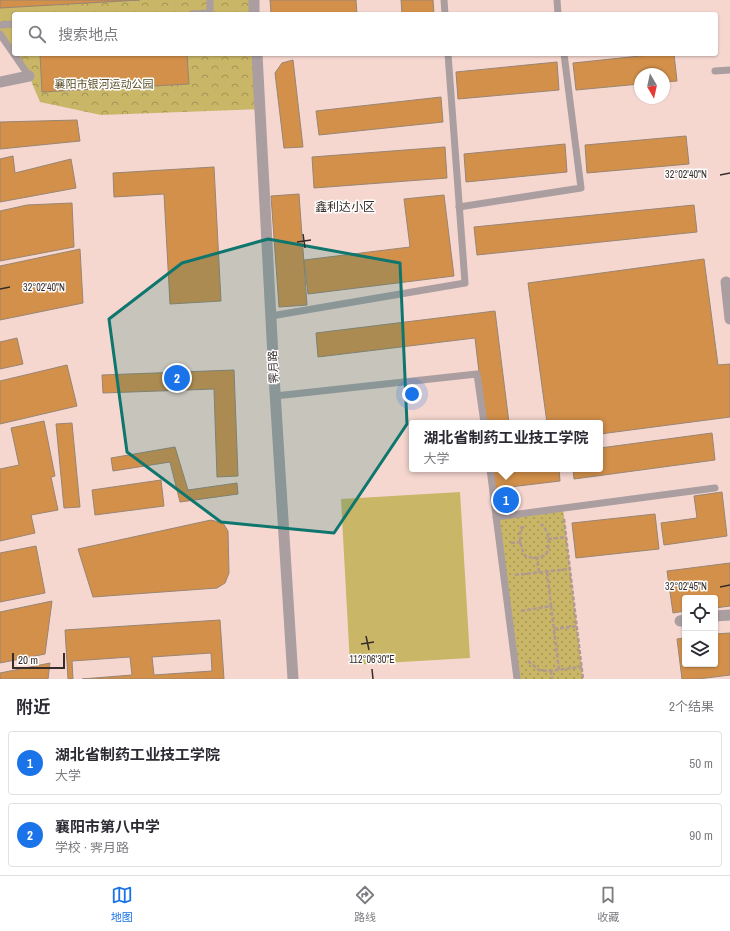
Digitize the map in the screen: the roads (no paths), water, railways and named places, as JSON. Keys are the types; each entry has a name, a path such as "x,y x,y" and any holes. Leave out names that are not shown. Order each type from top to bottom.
{"street":[{"path":"254,0 254,12"},
{"name":"霁月路","path":"257,56 275,396 293,679"},
{"path":"0,82 29,76"},
{"path":"726,282 730,319"},
{"path":"718,616 730,614"}],"lane":[{"path":"210,0 210,12"},
{"path":"444,0 445,12"},
{"path":"557,0 558,12"},
{"path":"0,25 12,24"},
{"path":"0,34 12,51"},
{"path":"15,56 29,76"},
{"path":"271,316 465,283 448,56"},
{"path":"459,207 581,188 564,56"},
{"path":"715,71 730,70"},
{"path":"275,396 477,374 484,420"},
{"path":"490,472 517,679"},
{"path":"496,517 715,488"}],"place":[{"name":"襄阳市第八中学","path":"177,378"},
{"name":"湖北省制药工业技工学院","path":"506,500"}],"district":[{"name":"鑫利达小区","path":"345,207"}],"park label":[{"name":"襄阳市银河运动公园","path":"104,84"}]}
